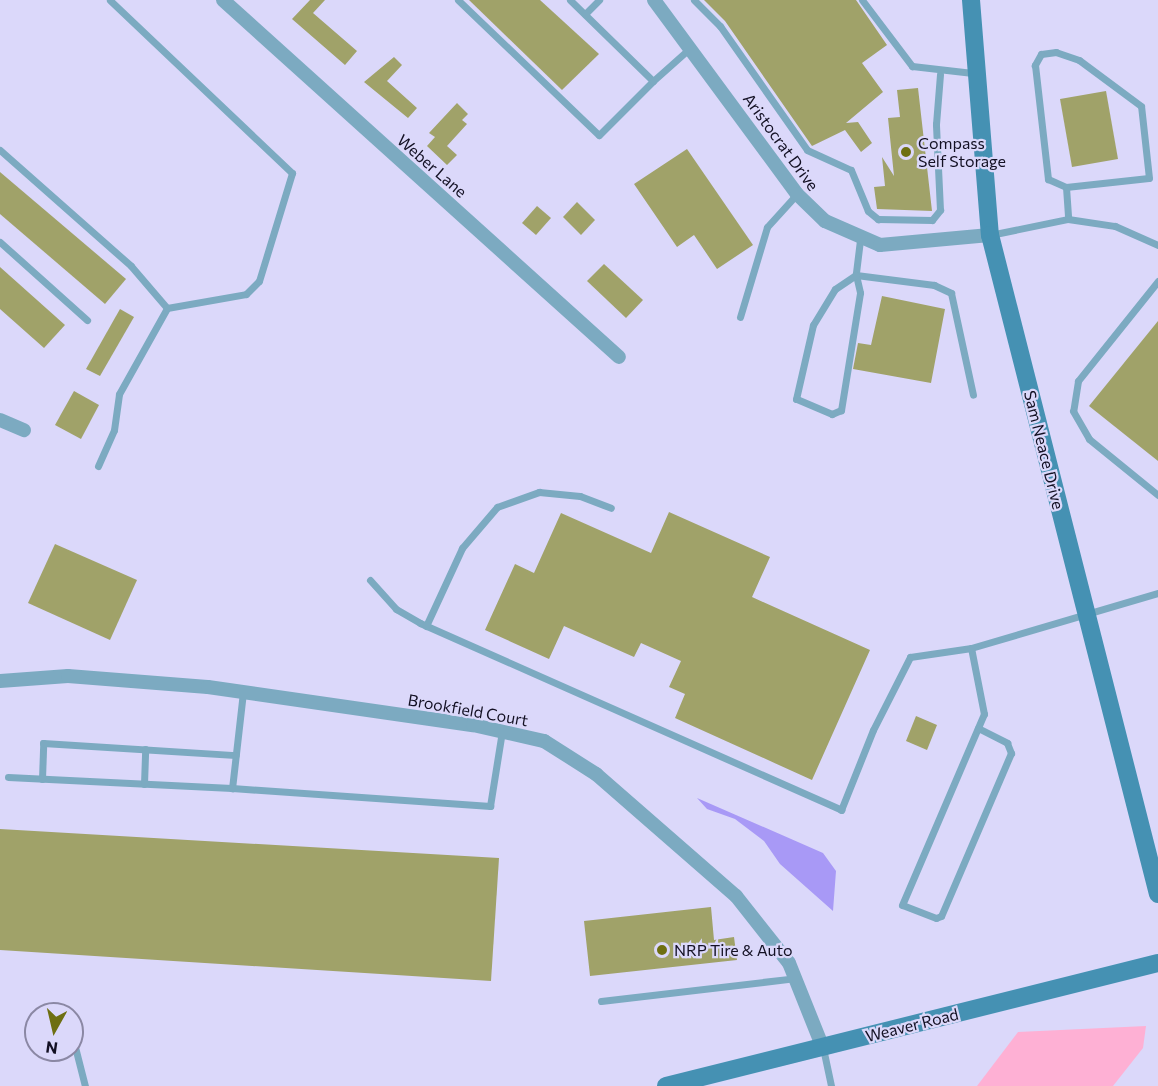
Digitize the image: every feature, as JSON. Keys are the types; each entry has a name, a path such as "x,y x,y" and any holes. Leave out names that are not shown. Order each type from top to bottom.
{"street":[{"name":"Weber Lane","path":"223,0 619,357"},
{"name":"Aristocrat Drive","path":"654,0 692,46 797,194 825,221 860,240 903,246 990,235"},
{"name":"Sam Neace Drive","path":"971,0 973,73 990,235 1158,894"},
{"path":"0,420 24,430"},
{"name":"Brookfield Court","path":"0,681 68,676 243,692 502,731 544,741 596,774 736,896 796,978 823,1048"},
{"name":"Weaver Road","path":"666,1086 1158,963"}],"lane":[{"path":"110,0 292,173 259,280 246,294 167,308"},
{"path":"458,0 599,135 692,46"},
{"path":"570,0 653,81"},
{"path":"585,14 599,0"},
{"path":"694,0 720,26 807,150 851,170 868,211 878,219 932,220 940,210 936,84 940,74"},
{"path":"862,0 912,66 940,74 973,73"},
{"path":"1056,52 1079,60 1142,106 1149,178 1066,187 1048,179 1035,65 1041,54 1056,52"},
{"path":"0,150 131,266 167,308"},
{"path":"1066,187 1068,219"},
{"path":"740,317 767,226 797,194"},
{"path":"990,235 1068,219 1115,226 1158,245"},
{"path":"860,240 856,275 860,293 841,410 832,414 796,399 813,325 835,289 856,275 934,285 951,293 973,395"},
{"path":"0,242 87,320"},
{"path":"1158,280 1078,381 1073,411 1089,439 1158,495"},
{"path":"98,466 114,430 119,394 167,308"},
{"path":"426,626 462,548 497,507 539,492 580,496 611,508"},
{"path":"370,580 396,609 426,626 841,810 873,730 910,657 971,648 1157,596"},
{"path":"971,648 984,714 902,905 936,918 941,916 1011,753 1007,743 978,728"},
{"path":"232,789 243,692"},
{"path":"9,777 490,806 502,731"},
{"path":"42,779 43,743 236,755"},
{"path":"144,749 144,784"},
{"path":"601,1001 796,978"},
{"path":"823,1048 831,1086"},
{"path":"79,1062 85,1086"}],"shaded area":[{"path":"697,798 823,853 836,871 833,911 780,864 764,841 735,819 707,809"},
{"path":"1146,1026 1143,1048 1113,1086 977,1086 1018,1032"}],"building":[{"path":"310,0 325,0 313,13 357,51 345,65 292,19"},
{"path":"469,0 540,0 599,54 562,90"},
{"path":"704,0 856,0 887,45 862,63 883,92 846,123 858,122 872,143 861,152 845,130 812,146 725,21"},
{"path":"394,57 402,65 387,81 417,108 408,118 364,82"},
{"path":"918,88 932,211 877,209 874,187 885,186 882,157 894,176 888,118 900,117 897,90"},
{"path":"1106,91 1118,159 1072,167 1060,99"},
{"path":"457,103 468,114 462,120 467,124 447,146 457,155 447,165 427,146 435,137 429,133"},
{"path":"687,149 753,245 717,269 694,235 677,247 634,184"},
{"path":"0,172 126,279 105,304 0,214"},
{"path":"577,202 595,220 581,235 563,217"},
{"path":"537,206 551,218 536,235 522,223"},
{"path":"604,264 643,300 626,318 587,281"},
{"path":"0,267 65,325 44,348 0,309"},
{"path":"882,296 945,309 931,383 853,369 858,343 871,345"},
{"path":"120,309 134,317 100,376 86,369"},
{"path":"1158,321 1158,461 1089,406"},
{"path":"74,391 99,405 81,439 55,425"},
{"path":"669,512 770,557 752,597 870,650 812,780 675,718 685,694 669,687 681,661 641,643 634,657 564,626 549,659 485,630 515,564 534,573 561,513 651,553"},
{"path":"55,544 137,580 110,640 28,603"},
{"path":"916,716 937,725 927,750 906,741"},
{"path":"0,829 499,858 491,981 0,950"},
{"name":"NRP Tire & Auto","path":"711,907 714,940 734,937 737,960 590,976 584,921"}],"place":[{"name":"Compass Self Storage","path":"906,152"},
{"name":"NRP Tire & Auto","path":"662,950"}]}
